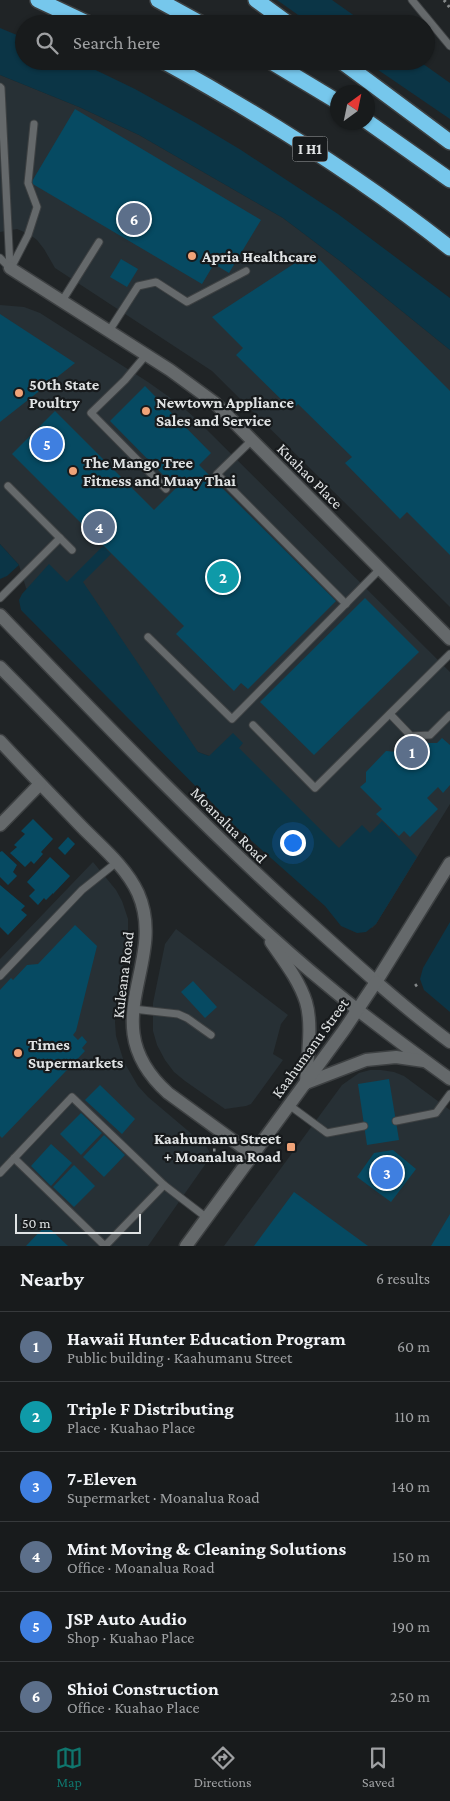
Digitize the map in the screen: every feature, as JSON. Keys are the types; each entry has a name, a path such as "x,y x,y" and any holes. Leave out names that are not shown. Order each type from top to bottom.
{"highway":[{"path":"38,0 70,15"},
{"path":"158,0 186,15"},
{"path":"256,0 277,15"},
{"name":"I H1","path":"178,70 271,124 349,174 407,214 450,248"},
{"path":"285,70 330,97"},
{"path":"353,70 450,142"},
{"path":"375,127 450,180"}],"main road":[{"name":"Kuahao Place","path":"10,268 194,386 215,403 450,639"},
{"name":"Moanalua Road","path":"0,615 209,829 376,982 450,1042"},
{"path":"0,667 189,859 263,929 327,986 450,1079"},
{"name":"Kuleana Road","path":"0,741 117,862 138,892 145,918 146,932 133,1009 134,1037 139,1053 151,1074 158,1084 184,1105 253,1155"},
{"path":"0,826 40,784"},
{"name":"Kaahumanu Street","path":"186,1246 358,1010 450,863"},
{"path":"263,929 301,989 306,1003 308,1026 306,1082 366,1060 396,1057 425,1061"}],"lane":[{"path":"412,0 424,15"},
{"path":"435,28 450,46"},
{"path":"0,87 10,268"},
{"path":"10,268 28,235 37,207 28,183 34,124"},
{"path":"62,301 100,242"},
{"path":"0,258 10,268"},
{"path":"109,331 138,286 156,282 187,302 246,271"},
{"path":"146,355 125,380 91,413 166,489"},
{"path":"252,440 217,474 346,604"},
{"path":"8,486 72,550"},
{"path":"0,598 60,538"},
{"path":"148,637 232,720 380,569"},
{"path":"253,725 315,788 450,654"},
{"path":"390,714 411,736 430,735 450,715"},
{"path":"0,976 82,890 117,862"},
{"path":"133,1009 178,1014 212,1035"},
{"path":"396,1121 436,1112 450,1094"},
{"path":"0,1173 72,1097 164,1185 207,1218"},
{"path":"289,1105 327,1132 364,1126"},
{"path":"14,1158 105,1246 164,1185"}],"path":[{"path":"444,0 450,8"}],"shaded area":[{"path":"277,0 332,0 353,15 298,15"},
{"path":"0,28 15,34 15,70 96,70 135,89 241,150 338,214 450,298 450,350 340,261 283,218 139,135 79,107 0,75"},
{"path":"378,70 432,70 450,83 450,119"},
{"path":"0,75 79,107 139,135 283,218 340,261 450,350 450,607 212,371 55,268 44,249 29,234 17,229 0,232"},
{"path":"0,305 24,307 40,313 179,404 450,672 450,804 372,928 209,756 198,752 26,588 19,565 0,544"},
{"path":"0,544 19,565 7,576 0,579"},
{"path":"103,546 111,554 83,582 198,752 209,756 233,733 243,743 239,748 339,848 362,825 370,833 382,821 417,857 376,924 366,932 357,933 341,926 325,906 235,826 21,610 19,600 22,594 49,564 67,582"},
{"path":"93,862 116,890 128,919 128,939 117,997 115,1022 116,1036 124,1062 138,1086 148,1097 206,1146 209,1151 209,1159 148,1246 0,1246 0,959"},
{"path":"450,922 450,1012 424,990 420,979 423,968"},
{"path":"176,929 288,1015 281,1024 273,1054 283,1060 251,1104 225,1109 174,1072 157,1045 153,1031 153,1003 165,944"},
{"path":"370,1070 394,1072 404,1076 450,1110 450,1246 224,1246 342,1085 359,1073"}],"building":[{"path":"75,109 261,220 229,273 214,264 202,284 31,183"},
{"path":"312,252 450,391 450,555 407,512 400,519 345,463 352,457 298,404 292,410 236,355 243,348 212,317"},
{"path":"121,259 138,269 127,287 110,277"},
{"name":"50th State Poultry","path":"0,314 75,363 0,422"},
{"path":"145,386 211,453 199,465 336,601 248,689 241,683 234,691 176,634 184,626 12,454 55,411 154,510 176,488 110,421"},
{"path":"365,598 419,652 314,755 260,702"},
{"path":"442,738 450,745 450,785 443,793 438,787 427,798 438,809 410,837 404,831 399,836 376,814 382,809 360,787 366,782 366,772 386,751 398,752 408,743 437,743"},
{"path":"33,819 53,839 41,852 43,854 34,864 31,861 25,867 10,853 17,847 14,845 25,834 21,831"},
{"path":"68,837 75,844 65,855 58,848"},
{"path":"2,851 17,865 13,872 17,876 8,885 0,877 0,852"},
{"path":"50,857 70,876 53,894 46,900 44,898 38,905 29,896 35,890 27,882"},
{"path":"0,885 25,906 21,910 27,915 8,935 0,927"},
{"path":"75,925 97,946 76,1031 73,1035 78,1040 82,1036 87,1042 82,1048 85,1051 2,1138 0,1136 0,990 27,965 38,964"},
{"path":"193,981 217,1007 205,1018 181,992"},
{"path":"389,1079 399,1140 367,1145 358,1084"},
{"path":"100,1085 135,1119 122,1134 85,1100"},
{"path":"81,1113 102,1133 81,1155 60,1134"},
{"path":"104,1135 125,1155 104,1177 83,1157"},
{"path":"51,1144 72,1163 51,1186 31,1166"},
{"path":"393,1150 416,1169 391,1202 357,1177 374,1153"},
{"path":"74,1165 95,1186 74,1207 53,1187"},
{"path":"294,1192 368,1246 254,1246"},
{"path":"450,1214 450,1246 431,1246"},
{"path":"46,1225 68,1246 26,1246"}],"place":[{"name":"Shioi Construction","path":"134,219"},
{"name":"Apria Healthcare","path":"192,256"},
{"name":"50th State Poultry","path":"19,393"},
{"name":"Newtown Appliance Sales and Service","path":"146,411"},
{"name":"JSP Auto Audio","path":"47,444"},
{"name":"The Mango Tree Fitness and Muay Thai","path":"73,471"},
{"name":"Mint Moving & Cleaning Solutions","path":"99,527"},
{"name":"Triple F Distributing","path":"223,577"},
{"name":"Hawaii Hunter Education Program","path":"412,752"},
{"name":"Times Supermarkets","path":"18,1053"},
{"name":"Kaahumanu Street + Moanalua Road","path":"291,1147"},
{"name":"7-Eleven","path":"387,1173"}]}
